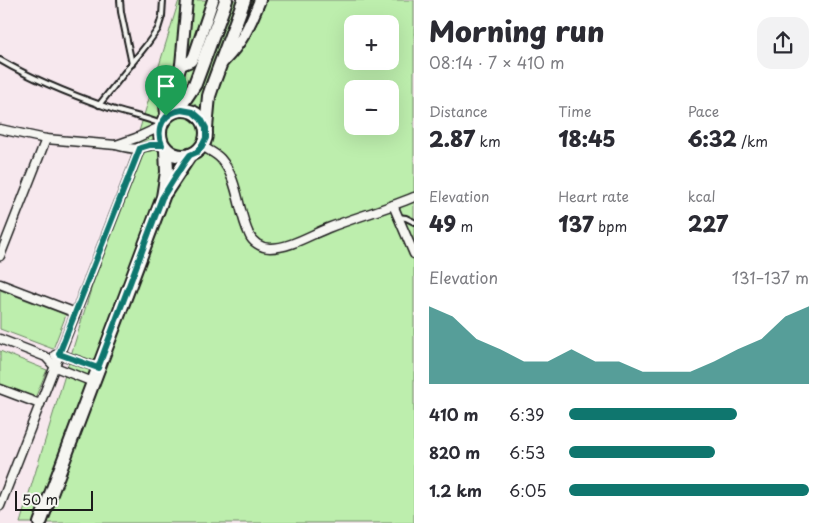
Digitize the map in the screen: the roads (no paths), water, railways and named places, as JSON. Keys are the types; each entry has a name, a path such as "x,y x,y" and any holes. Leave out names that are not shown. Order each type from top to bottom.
{"main road":[{"path":"40,523 162,198 167,172 164,147 159,136 165,120 183,102 195,84 226,0"},
{"path":"164,147 177,156 190,155 197,152 202,146 206,138 210,96 244,0"},
{"path":"165,120 182,110 193,112 201,119 206,128"},
{"path":"162,198 190,155"}],"street":[{"path":"116,145 136,138 165,120 165,102 176,82 181,65 187,0"},
{"path":"181,65 191,61 194,56 213,0"},
{"path":"219,67 239,45 260,0"},
{"path":"0,129 46,139 140,148 150,145 164,147"},
{"path":"0,256 46,139"},
{"path":"202,146 221,158 236,191 249,235 260,246 269,248 279,247 414,197"},
{"path":"0,506 140,148"},
{"path":"393,205 414,254"},
{"path":"0,284 76,313"},
{"path":"0,339 46,357 55,367 93,382"},
{"path":"46,357 59,354 98,368"},
{"path":"0,389 40,404"}],"lane":[{"path":"120,0 132,64"},
{"path":"99,105 158,29 162,16 163,0"},
{"path":"0,60 37,80 99,105 128,114 165,120"},
{"path":"398,217 414,222"}]}
